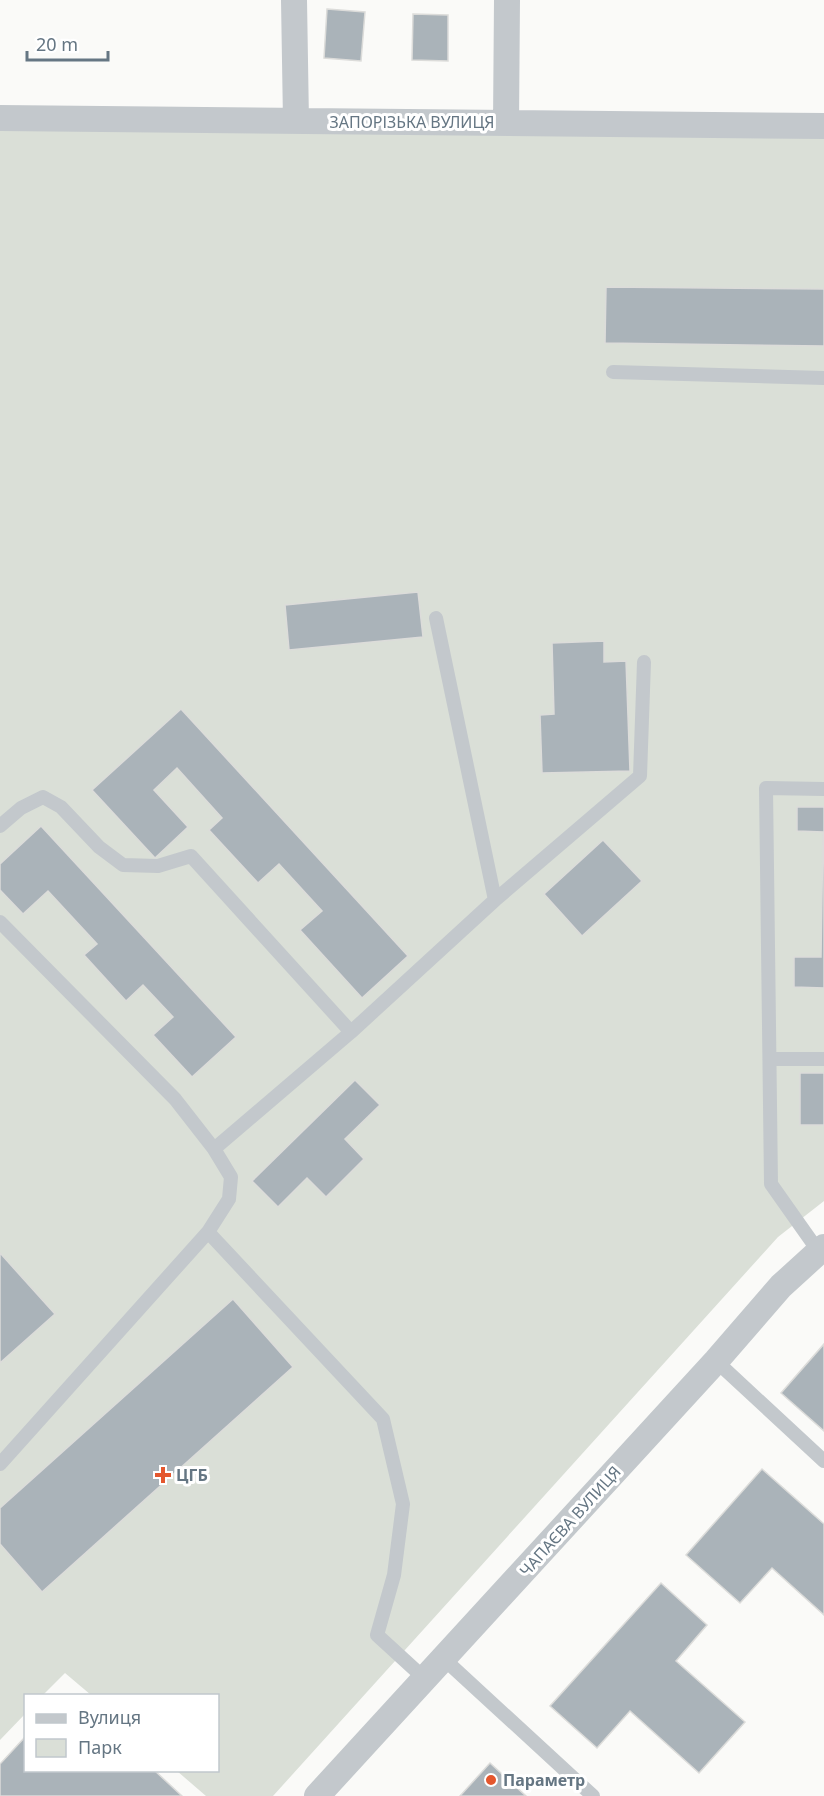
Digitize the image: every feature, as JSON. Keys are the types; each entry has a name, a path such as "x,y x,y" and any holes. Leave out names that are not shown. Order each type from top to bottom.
{"street":[{"path":"294,0 296,121"},
{"path":"506,123 507,0"},
{"name":"ЗАПОРІЗЬКА ВУЛИЦЯ","path":"0,118 824,126"},
{"name":"ЧАПАЄВА ВУЛИЦЯ","path":"329,1792 424,1678 444,1659 716,1361 781,1286 821,1250"}],"lane":[{"path":"613,372 824,378"},
{"path":"436,618 495,900"},
{"path":"214,1149 351,1032 495,900 640,776 644,662"},
{"path":"821,1250 771,1184 766,788 824,789"},
{"path":"0,826 21,808 43,797 61,807 99,847 123,865 158,866 191,856 351,1032"},
{"path":"0,922 175,1099 214,1149 231,1178 229,1199 208,1233 0,1464"},
{"path":"770,1059 824,1059"},
{"path":"208,1233 383,1419 403,1504 394,1575 376,1635 424,1678"},
{"path":"716,1361 824,1461"},
{"path":"444,1659 593,1796"}],"green space":[{"path":"0,118 824,126 824,1201 778,1237 273,1796 206,1796 178,1772 219,1772 219,1694 90,1694 65,1673 44,1694 24,1694 24,1715 0,1740"}],"building":[{"path":"327,9 365,12 361,61 324,58"},
{"path":"413,14 448,15 448,61 412,60"},
{"path":"606,287 824,289 824,346 605,343"},
{"path":"418,592 423,637 289,650 285,605"},
{"path":"604,641 604,662 626,661 630,771 542,773 540,715 554,714 552,643"},
{"path":"181,709 408,956 362,998 300,930 322,911 279,864 258,883 209,830 222,818 177,768 154,790 188,827 155,858 92,790"},
{"path":"797,807 824,807 824,988 794,987 794,957 821,957 823,832 797,831"},
{"path":"41,826 236,1037 192,1077 153,1035 173,1017 143,985 126,1001 84,955 97,944 48,891 23,914 0,890 0,864"},
{"path":"603,840 642,881 582,936 544,894"},
{"path":"800,1073 824,1073 824,1125 800,1125"},
{"path":"355,1080 380,1105 345,1139 364,1159 326,1197 307,1178 278,1207 252,1181"},
{"path":"0,1253 55,1314 0,1363"},
{"path":"233,1299 293,1367 42,1592 0,1544 0,1508"},
{"path":"824,1344 824,1431 781,1393"},
{"path":"762,1469 824,1524 824,1615 772,1568 740,1603 686,1555"},
{"path":"661,1583 707,1625 676,1661 745,1722 699,1773 630,1711 597,1748 550,1706"},
{"path":"24,1738 24,1772 156,1772 182,1796 0,1796 0,1764"},
{"name":"Параметр","path":"490,1763 526,1796 460,1796"}],"place":[{"name":"ЦГБ","path":"163,1475"},
{"name":"Параметр","path":"491,1780"}]}
